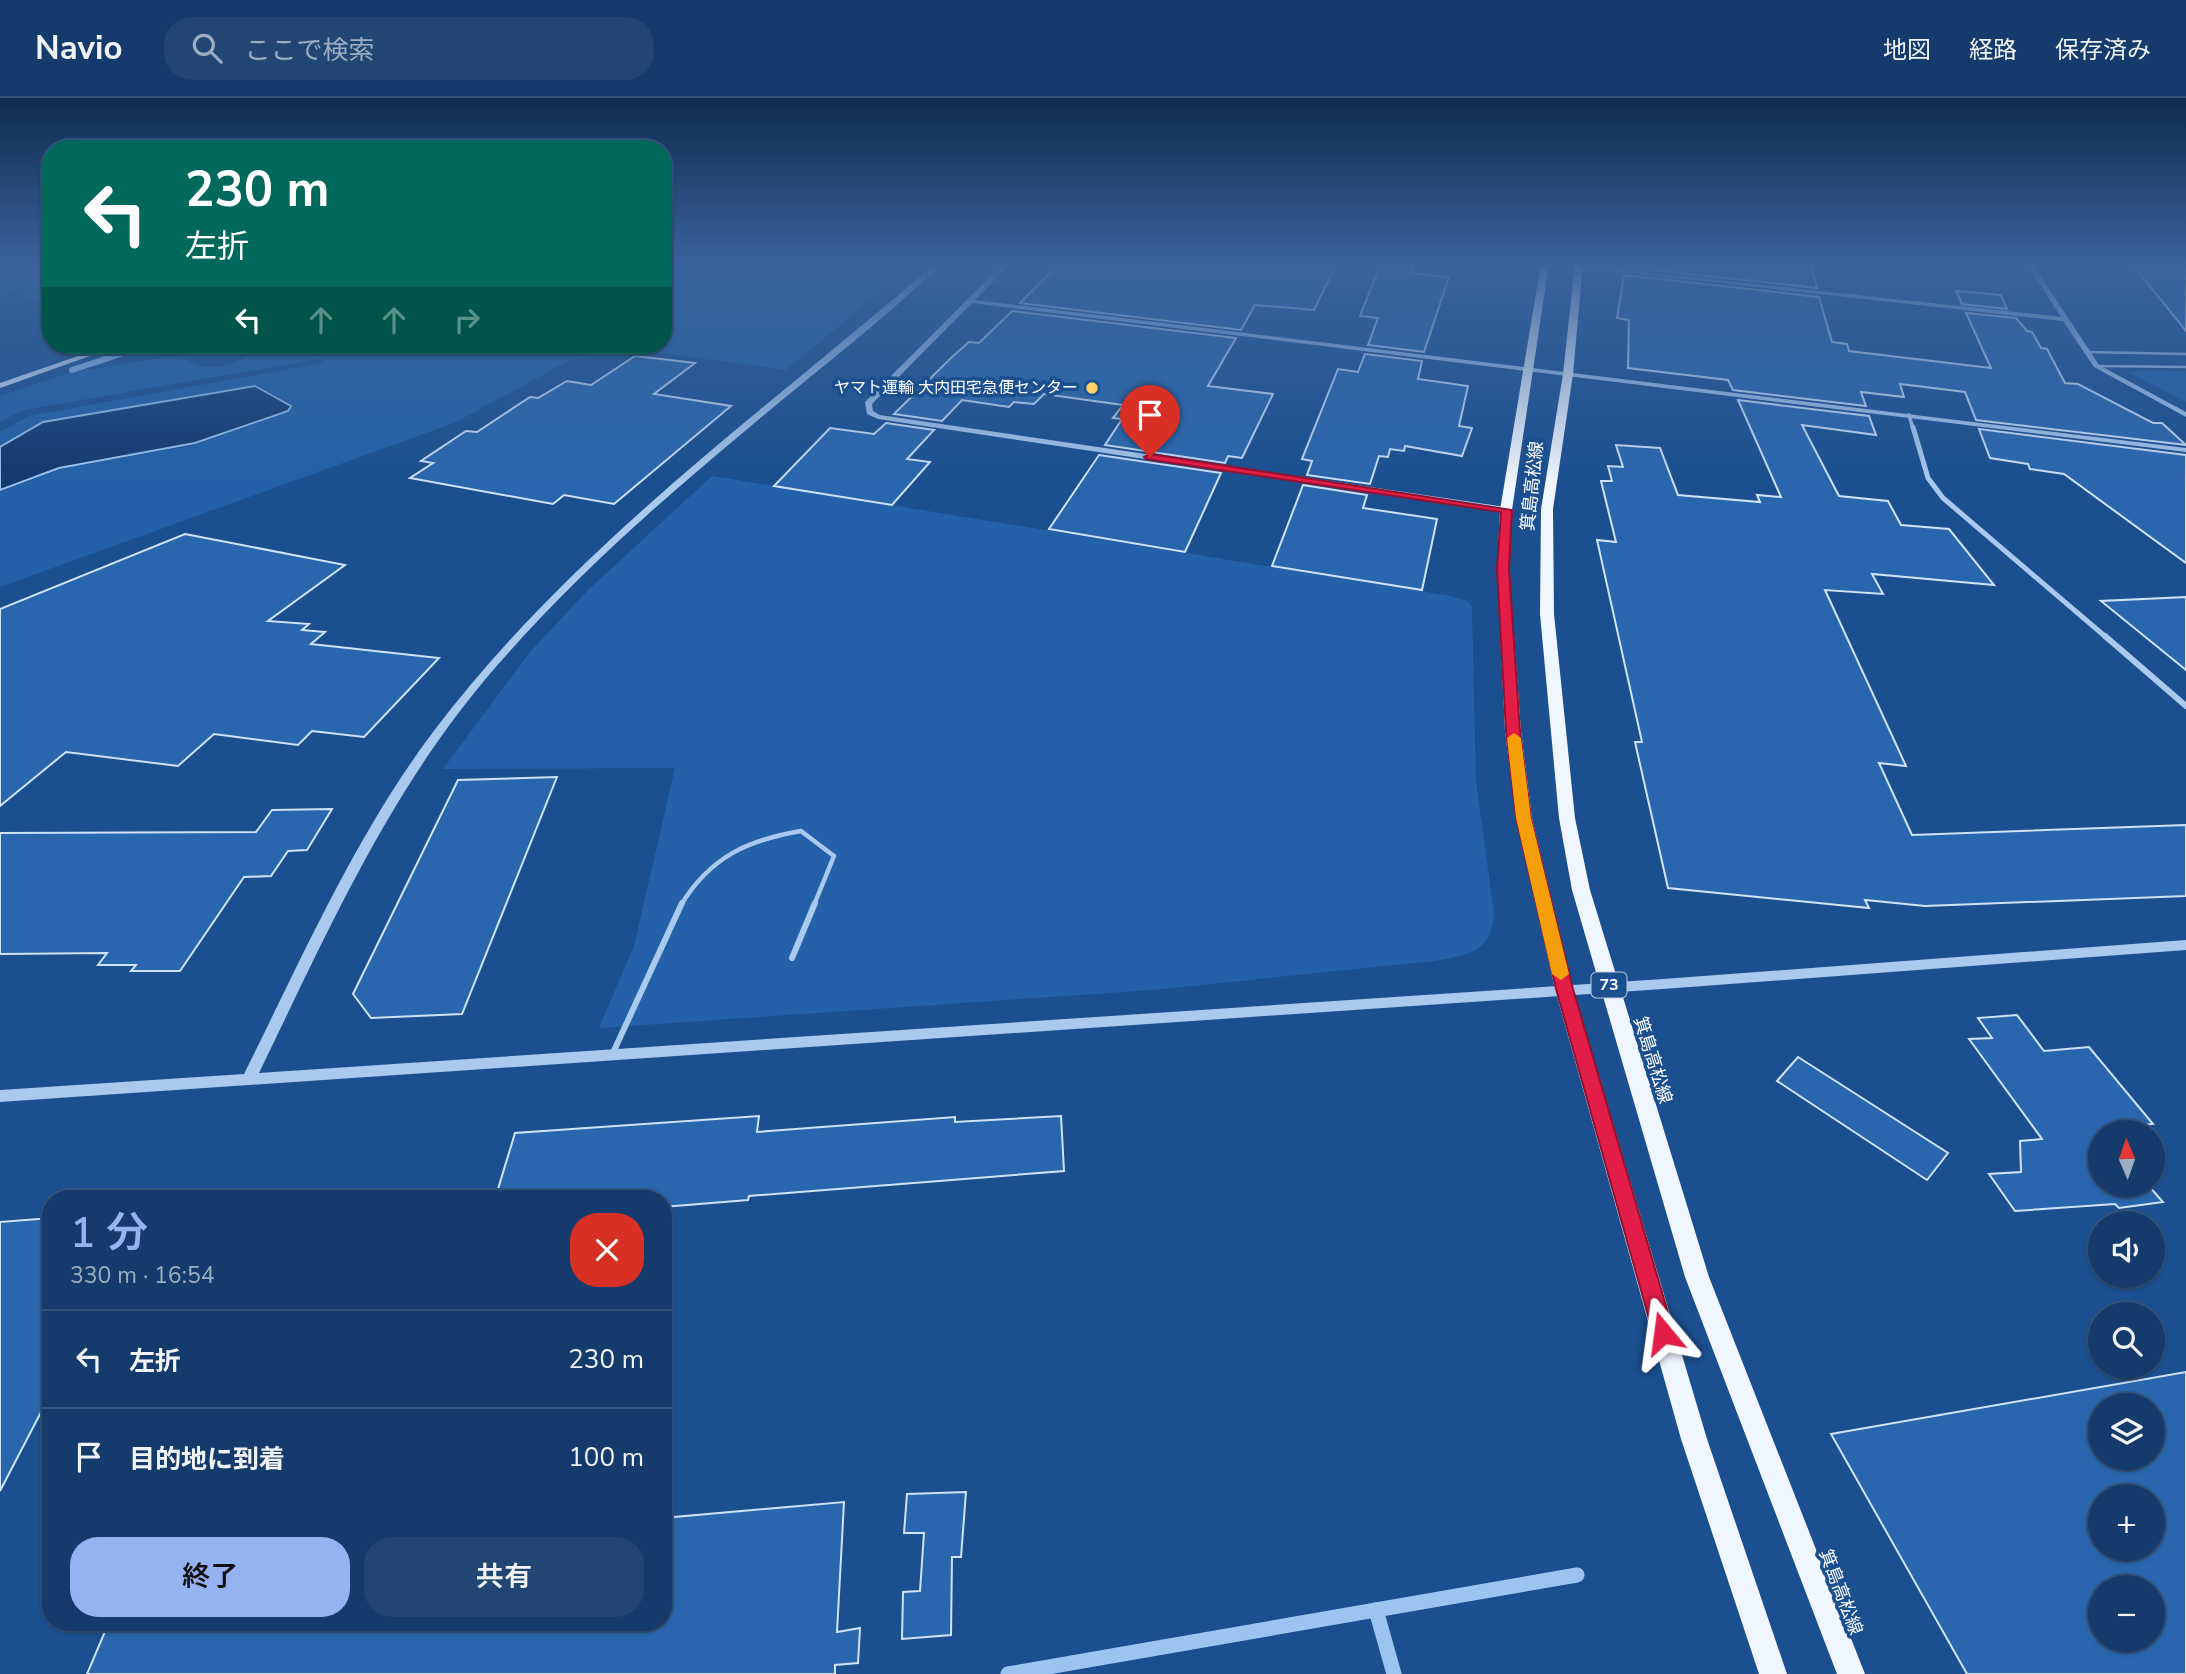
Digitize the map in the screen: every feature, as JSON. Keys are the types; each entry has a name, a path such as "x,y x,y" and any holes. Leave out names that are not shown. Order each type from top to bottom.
{"main road":[{"name":"箕島高松線","path":"1533,337 1506,510 1503,569 1513,731 1522,806 1564,989 1694,1439 1773,1674"},
{"name":"箕島高松線","path":"1572,337 1548,509 1547,614 1567,818 1581,890 1697,1277 1851,1674"},
{"path":"0,386 91,354"}],"street":[{"path":"248,1080 382,817 437,735 504,652 570,582 621,534 854,337"},
{"path":"935,337 868,404 870,412 878,417 1506,510"},
{"path":"1262,337 2186,450"},
{"path":"2076,337 2096,366 2186,415"},
{"path":"1909,415 1928,478 1942,498 2186,706"},
{"path":"0,1096 1609,987 2186,945"}],"lane":[{"path":"2087,352 2186,354"},
{"path":"2096,366 2186,366"},
{"path":"612,1055 684,895 705,869 738,847 772,834 801,831 834,856 792,958"}],"shaded area":[{"path":"672,337 826,337 786,370 670,354 672,354"},
{"path":"599,354 568,361 454,423 0,587 0,492 60,469 195,445 289,412 293,406 257,385 42,422 0,445 0,432 29,416 322,363 321,359 23,410 0,422 0,396 69,373 181,355 191,363 213,367 249,356"},
{"path":"2186,371 2186,402 2129,373"},
{"path":"255,386 291,406 288,411 195,443 59,468 0,490 0,447 43,422"},
{"path":"712,476 1445,595 1468,601 1472,608 1476,781 1494,913 1488,937 1476,950 1468,954 1434,961 1152,990 599,1028 634,946 675,768 443,769 530,652 587,591"}],"building":[{"path":"986,337 1236,338 1208,386 1273,394 1242,458 1228,456 1225,463 1105,445 1122,419 1113,418 1123,405 1044,394 1034,404 1014,402 1009,407 962,400 942,421 894,414 969,342 979,343"},
{"path":"1371,337 1429,337 1424,352 1368,345"},
{"path":"1629,337 1830,337 1832,342 1847,344 1849,351 1991,368 1977,337 2035,337 2041,348 2047,349 2065,383 2078,384 2153,423 2162,423 2186,445 1976,420 1965,392 1900,384 1904,397 1861,392 1866,406 1733,390 1728,380 1628,368"},
{"path":"1365,354 1422,361 1418,379 1468,386 1459,426 1472,428 1462,456 1405,446 1404,451 1390,449 1388,457 1379,456 1370,484 1307,475 1312,461 1302,459 1338,369 1358,372"},
{"path":"635,356 695,363 654,394 731,406 614,504 564,495 553,504 410,478 433,463 421,461 466,431 477,432 530,397 538,398 567,381 591,385"},
{"path":"1738,400 1869,416 1876,435 1802,425 1839,496 1888,501 1901,525 1949,529 1994,585 1872,574 1883,594 1825,590 1906,766 1879,763 1912,835 2186,825 2186,896 1925,906 1865,900 1869,908 1668,888 1635,742 1642,742 1597,540 1616,542 1601,481 1612,481 1608,466 1623,467 1616,445 1660,448 1678,495 1760,502 1757,495 1781,497"},
{"path":"886,423 934,430 907,459 930,462 892,505 774,486 830,428 874,434"},
{"path":"1979,429 2186,455 2186,563 2064,474 2030,469 2028,464 1990,458"},
{"path":"1099,455 1221,473 1185,552 1049,529"},
{"path":"1303,485 1367,495 1363,508 1437,519 1422,590 1272,566"},
{"path":"185,534 345,565 268,621 309,624 302,630 325,632 311,644 439,658 364,737 312,731 298,745 214,734 178,766 66,752 0,806 0,609"},
{"path":"2186,597 2186,670 2101,601"},
{"path":"557,777 462,1014 371,1018 353,994 458,780"},
{"path":"332,809 307,850 288,851 271,876 244,877 180,971 131,971 136,965 98,965 107,953 0,954 0,833 256,832 272,810"},
{"path":"2017,1015 2044,1051 2089,1047 2150,1120 2088,1120 2088,1197 2159,1197 2163,1202 2119,1208 2115,1204 2015,1211 1989,1174 2021,1172 2020,1141 2042,1139 1969,1039 1992,1038 1978,1018"},
{"path":"1798,1057 1948,1153 1927,1180 1777,1081"},
{"path":"759,1116 757,1132 955,1117 955,1122 1061,1116 1064,1171 749,1196 748,1200 672,1206 672,1190 498,1190 515,1133"},
{"path":"42,1219 42,1410 0,1491 0,1222"},
{"path":"2186,1372 2186,1674 1967,1674 1831,1434 2146,1379 2165,1379 2165,1376"},
{"path":"966,1492 961,1557 952,1557 951,1635 902,1639 903,1592 920,1591 924,1533 904,1533 907,1494"},
{"path":"844,1502 837,1632 860,1628 858,1663 835,1665 835,1674 87,1674 105,1631 672,1631 672,1517"}],"waterway":[{"path":"72,370 121,354"},
{"path":"1008,1674 1577,1575"},
{"path":"1376,1610 1394,1674"}],"slow traffic":[{"path":"1514,738 1524,818 1561,974"}],"place":[{"name":"ヤマト運輸 大内田宅急便センター","path":"1092,388"}],"route":[{"path":"1150,457 1506,510 1503,569 1513,731 1524,818 1564,989 1663,1333"}]}
